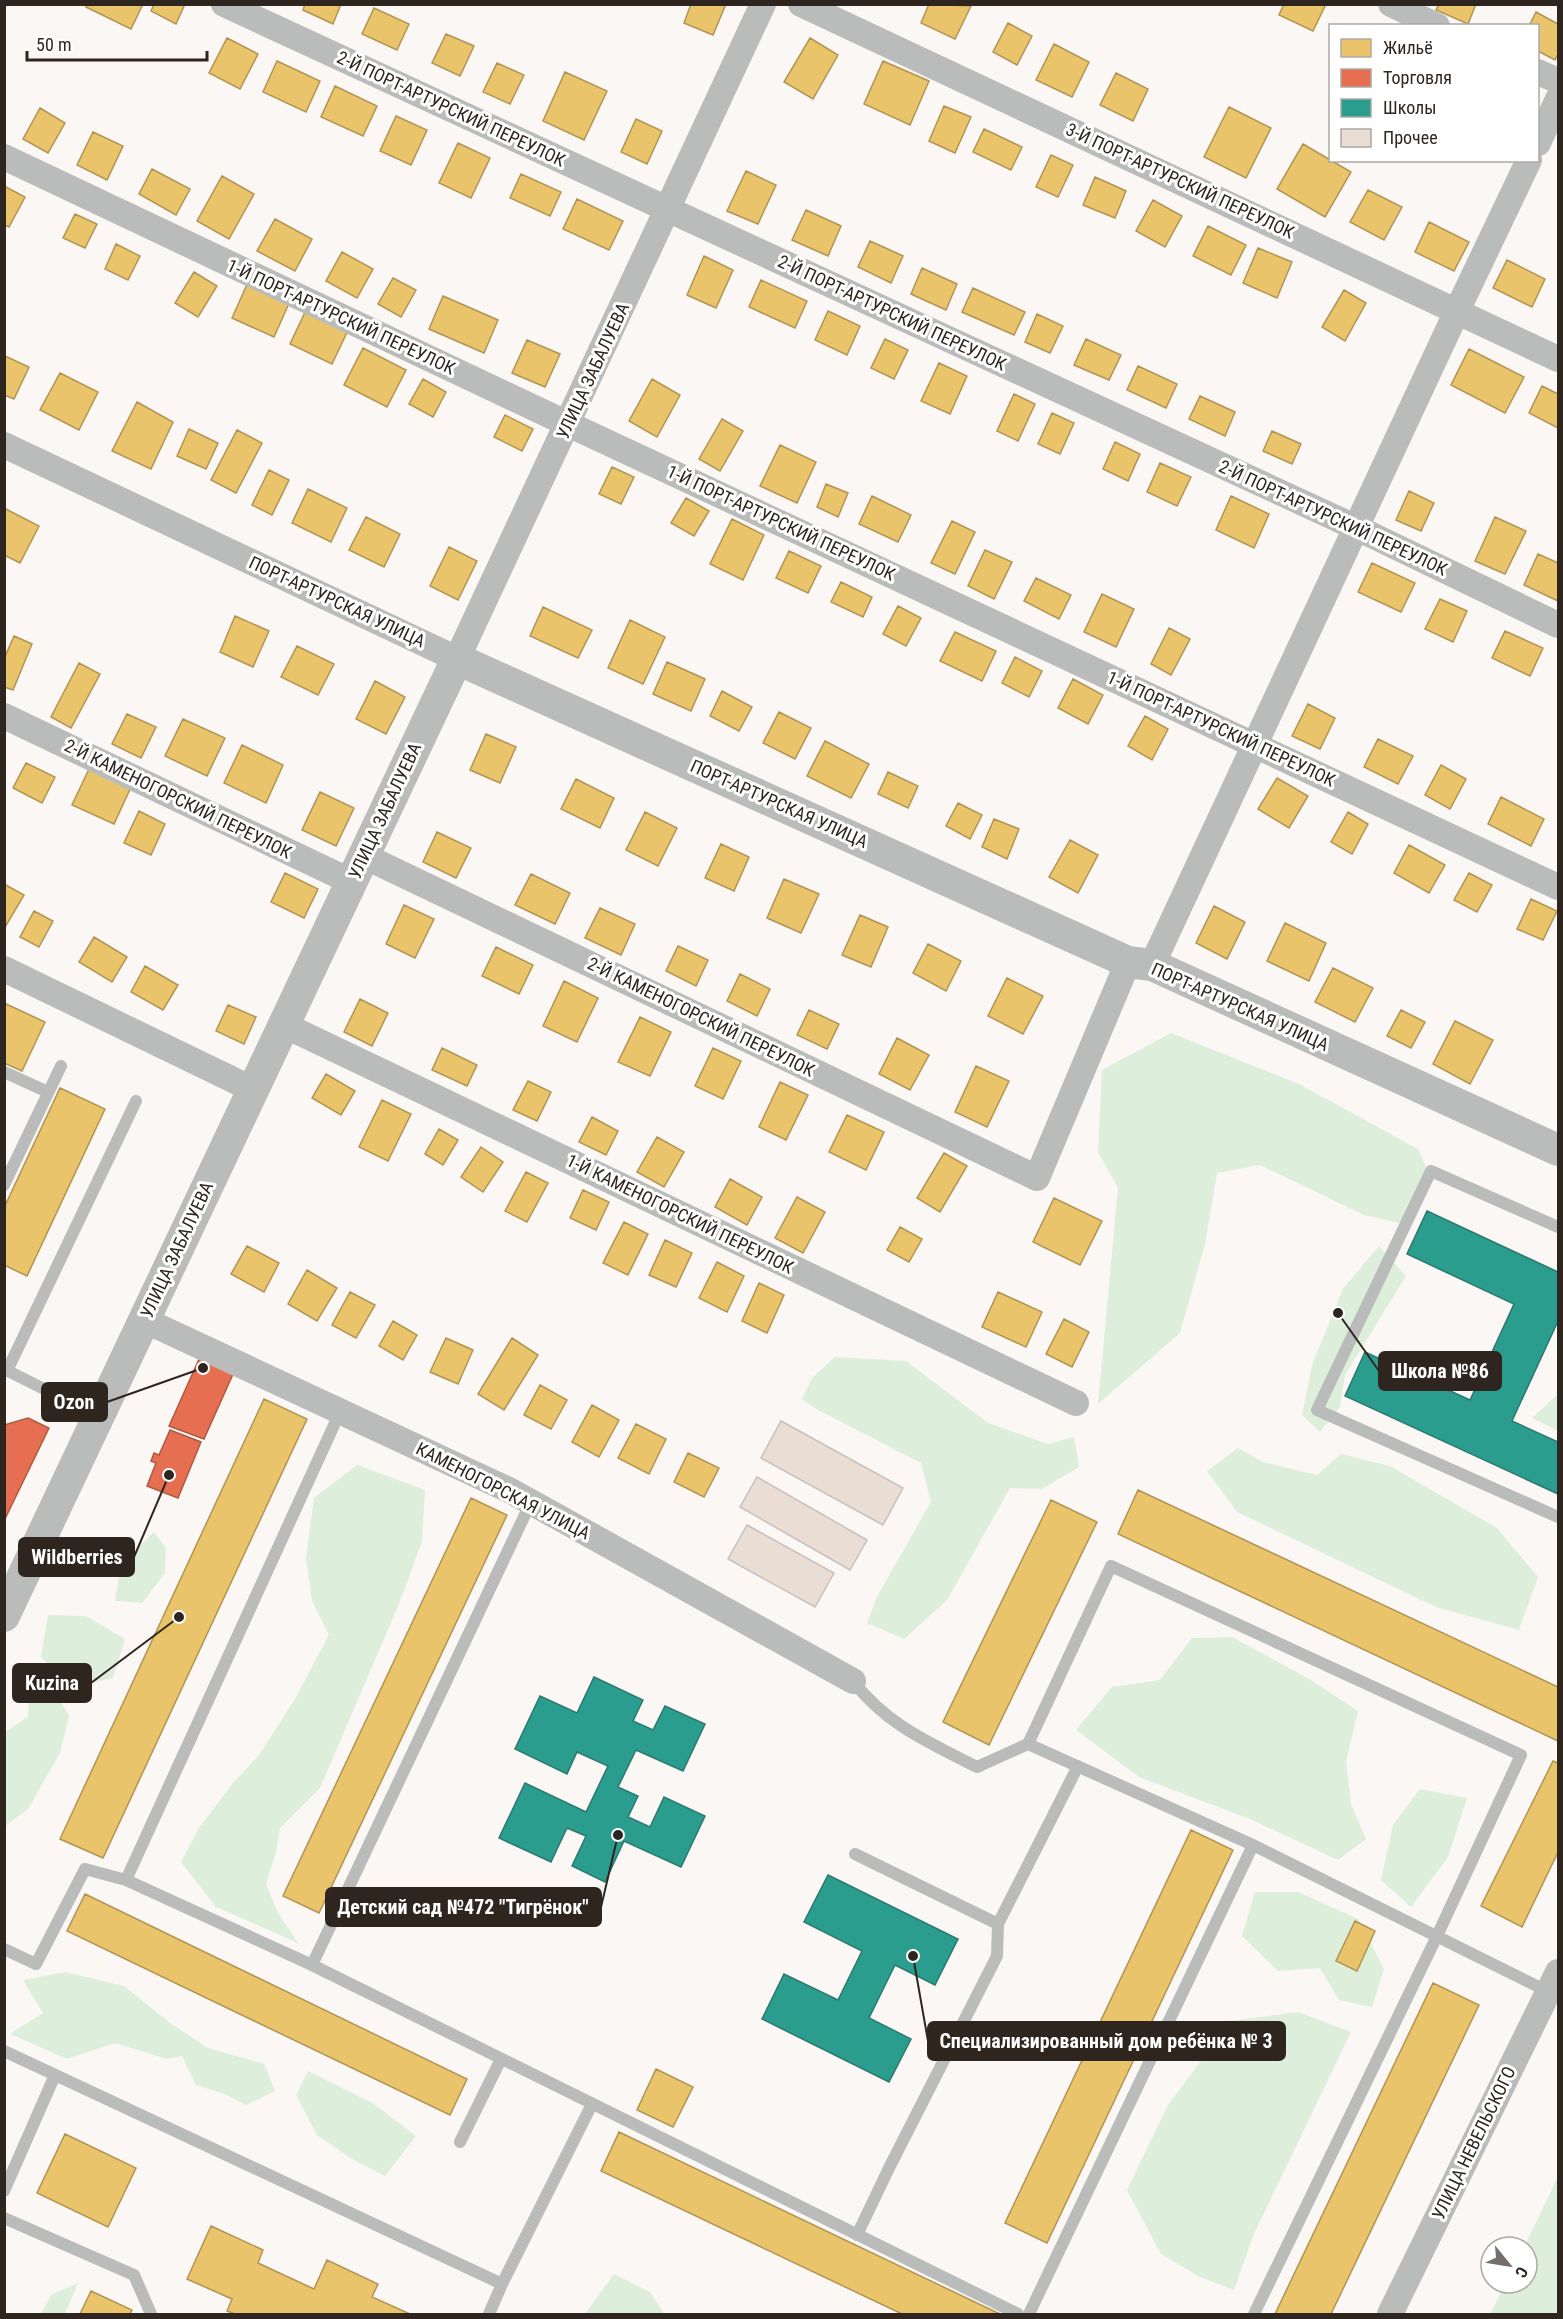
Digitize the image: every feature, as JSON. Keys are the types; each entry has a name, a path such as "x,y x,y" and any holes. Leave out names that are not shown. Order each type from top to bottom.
{"street":[{"name":"2-Й ПОРТ-АРТУРСКИЙ ПЕРЕУЛОК","path":"224,4 1357,528 1558,625"},
{"name":"УЛИЦА ЗАБАЛУЕВА","path":"4,1616 568,424 762,4"},
{"name":"3-Й ПОРТ-АРТУРСКИЙ ПЕРЕУЛОК","path":"801,4 1558,359"},
{"path":"1391,4 1433,24"},
{"path":"1539,72 1558,81"},
{"path":"1539,141 1558,99"},
{"name":"1-Й ПОРТ-АРТУРСКИЙ ПЕРЕУЛОК","path":"4,158 1558,887"},
{"path":"1140,964 1255,744 1528,162"},
{"name":"ПОРТ-АРТУРСКАЯ УЛИЦА","path":"4,445 457,659 1558,1150"},
{"name":"2-Й КАМЕНОГОРСКИЙ ПЕРЕУЛОК","path":"4,716 358,869 1037,1178 1140,964"},
{"path":"4,969 254,1090"},
{"name":"1-Й КАМЕНОГОРСКИЙ ПЕРЕУЛОК","path":"284,1025 1076,1403"},
{"name":"КАМЕНОГОРСКАЯ УЛИЦА","path":"144,1320 531,1502 853,1681"},
{"name":"УЛИЦА НЕВЕЛЬСКОГО","path":"1390,2314 1554,1982"}],"lane":[{"path":"4,1185 61,1066"},
{"path":"4,1072 48,1092"},
{"path":"99,1417 6,1370 136,1101"},
{"path":"1558,1227 1431,1171 1317,1410 1558,1517"},
{"path":"126,1880 340,1412"},
{"path":"312,1965 531,1502"},
{"path":"853,1681 869,1702 902,1728 977,1767 1028,1744 1110,1566 1521,1755 1437,1936 1254,2314"},
{"path":"1028,1744 1253,1845 1437,1936 1554,1982"},
{"path":"857,2235 997,1956 998,1924 1078,1766"},
{"path":"1029,2314 1253,1845"},
{"path":"855,1854 998,1924"},
{"path":"4,1949 36,1964 85,1869 126,1880 312,1965 1018,2314"},
{"path":"4,2051 502,2284"},
{"path":"460,2142 501,2059"},
{"path":"4,2191 55,2075"},
{"path":"489,2314 592,2104"},
{"path":"4,2218 134,2275 152,2314"}],"green space":[{"path":"1171,1033 1299,1084 1418,1149 1432,1180 1419,1203 1399,1223 1364,1215 1260,1165 1217,1173 1205,1244 1180,1333 1098,1404 1118,1188 1098,1152 1102,1070"},
{"path":"1379,1246 1406,1276 1345,1375 1340,1407 1320,1432 1302,1415 1312,1365 1343,1289"},
{"path":"835,1357 906,1361 988,1423 1048,1444 1074,1437 1079,1467 1042,1489 1010,1488 947,1600 904,1639 867,1623 878,1595 931,1502 921,1463 818,1410 802,1399 812,1378"},
{"path":"1558,1394 1558,1431 1532,1418"},
{"path":"1238,1448 1263,1462 1317,1475 1341,1454 1390,1466 1497,1528 1538,1577 1519,1630 1436,1607 1237,1512 1207,1471"},
{"path":"357,1465 425,1490 422,1541 399,1604 320,1788 280,1828 276,1852 266,1884 278,1913 298,1943 216,1907 181,1862 199,1828 233,1783 259,1755 295,1699 329,1635 312,1601 306,1558 314,1498"},
{"path":"154,1532 166,1548 165,1573 142,1603 115,1601 119,1577 133,1570 132,1553"},
{"path":"48,1615 86,1616 125,1639 113,1678 73,1687 41,1657"},
{"path":"1232,1637 1311,1680 1358,1711 1346,1762 1351,1804 1366,1839 1338,1860 1250,1819 1139,1777 1076,1730 1112,1687 1160,1680 1192,1638"},
{"path":"51,1686 69,1716 60,1753 28,1809 5,1826 5,1732 28,1717 29,1692"},
{"path":"1420,1789 1467,1798 1448,1857 1411,1907 1381,1880 1393,1825"},
{"path":"1255,1892 1298,1892 1358,1919 1384,1969 1372,2007 1339,2000 1320,1968 1278,1971 1242,1936"},
{"path":"65,1972 124,1986 170,2023 208,2048 264,2064 275,2091 246,2105 225,2094 196,2085 182,2056 167,2059 115,2043 67,2059 10,2034 43,2013 23,1980"},
{"path":"1298,2012 1351,2032 1253,2236 1234,2290 1200,2277 1161,2254 1127,2190 1168,2105 1231,2021"},
{"path":"308,2071 374,2104 416,2136 385,2176 352,2159 317,2135 296,2095"},
{"path":"1558,2177 1558,2314 1490,2314 1500,2295 1539,2295 1539,2235 1530,2235"},
{"path":"614,2274 650,2292 664,2314 585,2314"},
{"path":"78,2283 65,2314 41,2314 51,2295"}],"building: Жильё":[{"path":"87,4 143,4 131,29 86,7"},
{"path":"154,4 185,4 176,24 151,11"},
{"path":"305,4 341,4 333,24 303,10"},
{"path":"691,4 726,4 713,35 684,23"},
{"path":"929,4 971,6 955,39 921,23"},
{"path":"1284,4 1326,4 1313,31 1279,15"},
{"path":"1439,4 1476,4 1468,24 1436,10"},
{"path":"374,8 409,24 397,50 362,34"},
{"path":"1536,12 1558,24 1558,54 1555,60 1539,52 1539,24 1530,24"},
{"path":"1008,23 1032,36 1017,65 993,52"},
{"path":"446,34 474,46 460,76 432,63"},
{"path":"227,38 258,54 240,89 209,73"},
{"path":"810,38 838,55 813,99 784,82"},
{"path":"1054,44 1089,62 1072,97 1036,80"},
{"path":"277,61 320,81 306,112 263,92"},
{"path":"883,61 929,81 910,125 864,104"},
{"path":"497,63 524,75 510,104 483,92"},
{"path":"565,72 607,91 584,140 543,121"},
{"path":"1116,73 1148,89 1133,121 1100,105"},
{"path":"335,86 377,106 363,136 321,117"},
{"path":"944,106 971,117 955,153 929,141"},
{"path":"1229,107 1271,128 1246,178 1204,157"},
{"path":"40,108 65,123 48,153 23,139"},
{"path":"396,116 427,130 411,165 380,151"},
{"path":"636,119 662,131 647,164 621,152"},
{"path":"984,129 1022,147 1011,170 973,152"},
{"path":"93,132 123,146 107,180 77,165"},
{"path":"458,143 490,158 471,198 439,183"},
{"path":"1303,144 1329,159 1329,162 1334,162 1351,172 1325,217 1277,189"},
{"path":"1051,155 1073,165 1058,197 1036,187"},
{"path":"152,169 190,189 176,215 139,194"},
{"path":"746,171 776,185 758,224 727,211"},
{"path":"521,174 561,192 550,216 510,198"},
{"path":"222,176 254,194 229,239 197,221"},
{"path":"1095,177 1126,191 1115,218 1083,205"},
{"path":"4,186 25,197 9,227 4,225"},
{"path":"1368,190 1402,207 1384,240 1350,222"},
{"path":"577,199 623,221 609,250 563,229"},
{"path":"1153,200 1182,216 1165,247 1136,231"},
{"path":"806,210 841,226 828,256 792,240"},
{"path":"75,214 97,224 85,248 63,238"},
{"path":"275,219 312,239 295,271 257,251"},
{"path":"1429,222 1469,242 1454,271 1415,252"},
{"path":"1208,226 1246,245 1231,275 1193,256"},
{"path":"870,241 903,256 891,283 858,267"},
{"path":"116,244 140,256 128,280 105,269"},
{"path":"1258,248 1292,262 1277,298 1243,283"},
{"path":"342,252 373,269 357,298 326,281"},
{"path":"704,256 733,270 716,308 687,295"},
{"path":"1507,260 1545,279 1532,307 1493,288"},
{"path":"922,268 957,284 946,310 911,294"},
{"path":"194,272 217,286 198,317 175,303"},
{"path":"393,278 416,290 401,317 378,304"},
{"path":"249,280 291,299 274,337 232,318"},
{"path":"761,280 807,301 795,328 749,307"},
{"path":"973,288 1025,312 1014,335 962,312"},
{"path":"1344,290 1366,303 1345,341 1322,327"},
{"path":"443,296 498,320 484,353 429,329"},
{"path":"308,306 350,326 332,364 290,344"},
{"path":"828,311 860,326 847,355 815,340"},
{"path":"1037,314 1063,326 1050,353 1025,342"},
{"path":"885,339 908,350 894,379 871,368"},
{"path":"1086,339 1121,355 1109,380 1074,365"},
{"path":"527,340 560,354 545,387 512,373"},
{"path":"363,348 406,370 387,407 344,385"},
{"path":"1469,349 1524,377 1505,413 1451,385"},
{"path":"5,356 29,367 14,399 4,395"},
{"path":"939,363 967,376 950,414 921,401"},
{"path":"1138,366 1177,384 1166,408 1127,390"},
{"path":"60,373 98,392 79,430 40,410"},
{"path":"423,379 446,392 433,417 409,404"},
{"path":"652,379 680,395 657,437 629,421"},
{"path":"1542,386 1558,394 1558,428 1529,413"},
{"path":"1014,394 1035,404 1018,441 997,431"},
{"path":"1200,396 1235,412 1225,436 1189,419"},
{"path":"137,402 173,422 151,469 112,451"},
{"path":"1052,413 1074,423 1060,454 1038,444"},
{"path":"505,415 533,429 522,451 494,437"},
{"path":"722,419 743,431 720,471 699,459"},
{"path":"189,429 218,443 206,469 177,456"},
{"path":"237,430 262,443 236,493 211,480"},
{"path":"1272,431 1301,444 1292,464 1263,451"},
{"path":"1115,442 1140,454 1128,481 1103,469"},
{"path":"780,445 816,462 797,503 760,486"},
{"path":"1160,463 1191,477 1177,506 1147,492"},
{"path":"612,467 634,477 621,504 599,494"},
{"path":"269,470 289,480 272,515 252,505"},
{"path":"826,484 848,493 838,517 817,507"},
{"path":"308,489 347,508 331,542 292,523"},
{"path":"1409,491 1434,503 1421,531 1396,520"},
{"path":"872,496 911,515 898,542 859,524"},
{"path":"1231,496 1269,514 1254,548 1216,530"},
{"path":"686,498 709,511 694,536 671,523"},
{"path":"4,508 39,526 20,563 4,555"},
{"path":"366,517 400,534 384,567 349,550"},
{"path":"1495,517 1526,531 1505,574 1475,561"},
{"path":"732,519 764,535 743,580 710,564"},
{"path":"952,521 975,532 955,574 931,563"},
{"path":"449,547 477,561 458,600 430,586"},
{"path":"985,550 1012,562 994,599 968,586"},
{"path":"789,551 821,566 808,593 776,578"},
{"path":"1538,554 1558,563 1558,601 1524,585"},
{"path":"1372,563 1415,583 1401,612 1358,592"},
{"path":"1036,578 1071,595 1059,619 1024,601"},
{"path":"841,582 872,597 863,617 831,602"},
{"path":"1102,594 1134,609 1116,647 1084,632"},
{"path":"1440,599 1467,611 1453,642 1425,629"},
{"path":"898,606 921,618 906,646 883,634"},
{"path":"543,607 592,630 578,658 530,636"},
{"path":"235,616 269,631 253,667 220,652"},
{"path":"630,620 665,637 643,684 608,668"},
{"path":"1169,628 1190,639 1171,675 1151,664"},
{"path":"1505,631 1543,648 1530,676 1492,658"},
{"path":"955,632 996,651 982,681 940,661"},
{"path":"14,636 32,644 13,690 4,687 4,659"},
{"path":"297,646 334,664 318,695 281,677"},
{"path":"1015,657 1042,671 1029,697 1002,683"},
{"path":"667,662 705,679 691,711 653,694"},
{"path":"79,663 100,674 71,728 51,717"},
{"path":"1073,679 1103,695 1088,724 1058,708"},
{"path":"375,681 405,697 386,734 356,719"},
{"path":"722,691 752,707 739,731 710,716"},
{"path":"1308,704 1335,718 1320,749 1292,736"},
{"path":"779,712 811,728 795,759 763,743"},
{"path":"127,714 156,727 141,758 112,744"},
{"path":"1145,716 1168,729 1152,760 1128,746"},
{"path":"183,719 225,738 207,776 165,756"},
{"path":"486,734 516,747 500,783 470,770"},
{"path":"1378,739 1413,756 1398,784 1364,767"},
{"path":"825,741 869,764 851,798 807,776"},
{"path":"242,745 283,765 266,803 224,783"},
{"path":"26,763 55,777 42,803 13,788"},
{"path":"1441,765 1466,779 1450,809 1425,795"},
{"path":"90,767 131,787 114,824 72,805"},
{"path":"888,772 918,786 908,808 878,794"},
{"path":"1277,778 1308,796 1289,828 1258,809"},
{"path":"576,779 614,798 600,828 561,809"},
{"path":"320,792 354,808 336,846 302,830"},
{"path":"1501,797 1544,819 1531,846 1488,824"},
{"path":"958,803 982,815 970,839 946,826"},
{"path":"139,811 165,824 151,855 124,843"},
{"path":"645,812 677,828 658,866 626,850"},
{"path":"1348,812 1368,824 1352,854 1331,842"},
{"path":"994,819 1019,829 1007,859 982,847"},
{"path":"437,832 471,848 456,878 423,862"},
{"path":"1070,840 1098,855 1078,893 1049,877"},
{"path":"721,844 749,857 734,891 705,878"},
{"path":"1409,845 1445,865 1429,893 1394,873"},
{"path":"285,873 318,889 304,918 271,902"},
{"path":"1469,873 1492,885 1477,912 1454,900"},
{"path":"531,874 570,893 555,924 515,905"},
{"path":"784,879 819,894 801,933 767,918"},
{"path":"4,884 24,895 4,929"},
{"path":"1531,899 1557,911 1543,940 1517,929"},
{"path":"404,905 434,919 415,958 386,944"},
{"path":"1214,906 1245,922 1227,959 1196,943"},
{"path":"600,908 635,924 621,955 585,938"},
{"path":"34,911 53,921 39,947 20,937"},
{"path":"860,915 888,927 871,967 842,955"},
{"path":"1285,923 1326,943 1309,981 1267,961"},
{"path":"94,937 127,957 112,982 79,962"},
{"path":"928,944 961,961 946,991 913,973"},
{"path":"678,946 708,960 696,986 666,971"},
{"path":"496,947 533,965 519,994 482,976"},
{"path":"145,966 178,985 163,1010 131,992"},
{"path":"1333,968 1373,988 1355,1022 1315,1002"},
{"path":"740,974 770,989 757,1016 727,1001"},
{"path":"1007,978 1043,996 1023,1034 988,1016"},
{"path":"564,981 598,998 577,1042 543,1026"},
{"path":"360,999 388,1013 372,1046 344,1032"},
{"path":"4,1003 45,1022 22,1071 4,1063"},
{"path":"228,1005 256,1017 244,1044 216,1031"},
{"path":"809,1010 839,1024 827,1049 797,1035"},
{"path":"1401,1010 1425,1022 1411,1048 1387,1036"},
{"path":"640,1017 671,1032 650,1076 618,1062"},
{"path":"1455,1021 1493,1040 1470,1084 1433,1064"},
{"path":"897,1038 929,1055 910,1090 879,1074"},
{"path":"442,1048 477,1065 467,1086 432,1070"},
{"path":"713,1048 741,1061 723,1099 695,1086"},
{"path":"976,1066 1009,1081 987,1127 955,1112"},
{"path":"326,1074 355,1091 341,1115 312,1098"},
{"path":"528,1081 551,1092 537,1121 513,1110"},
{"path":"780,1082 808,1095 786,1140 759,1127"},
{"path":"60,1088 105,1109 27,1276 4,1265 4,1208"},
{"path":"382,1100 411,1114 388,1161 359,1147"},
{"path":"847,1115 884,1132 866,1170 829,1152"},
{"path":"592,1117 618,1131 606,1155 579,1142"},
{"path":"439,1129 458,1140 443,1165 425,1154"},
{"path":"657,1137 684,1152 664,1187 637,1172"},
{"path":"481,1147 503,1162 483,1192 461,1177"},
{"path":"944,1153 967,1166 940,1212 917,1198"},
{"path":"526,1172 548,1183 527,1222 505,1211"},
{"path":"730,1179 762,1197 747,1225 715,1207"},
{"path":"583,1190 609,1202 596,1230 570,1218"},
{"path":"797,1197 825,1212 803,1253 775,1238"},
{"path":"1054,1198 1102,1221 1080,1265 1033,1242"},
{"path":"624,1222 648,1234 628,1275 603,1263"},
{"path":"900,1227 922,1239 909,1262 887,1250"},
{"path":"665,1240 692,1253 676,1287 649,1275"},
{"path":"247,1246 279,1263 264,1292 231,1274"},
{"path":"717,1262 744,1276 727,1312 699,1298"},
{"path":"307,1270 337,1288 317,1321 288,1304"},
{"path":"759,1283 784,1295 767,1333 742,1321"},
{"path":"350,1292 375,1305 356,1338 332,1325"},
{"path":"998,1292 1042,1312 1026,1347 982,1327"},
{"path":"1064,1319 1089,1332 1072,1367 1046,1354"},
{"path":"393,1321 417,1335 403,1360 379,1346"},
{"path":"446,1338 473,1350 458,1384 430,1372"},
{"path":"512,1338 538,1355 504,1410 478,1394"},
{"path":"540,1385 567,1400 551,1429 524,1415"},
{"path":"264,1399 307,1419 103,1858 60,1839"},
{"path":"592,1405 619,1420 599,1457 572,1442"},
{"path":"636,1424 666,1439 649,1474 618,1458"},
{"path":"688,1453 719,1468 704,1497 674,1482"},
{"path":"1138,1490 1558,1687 1558,1741 1118,1534"},
{"path":"471,1498 507,1515 319,1913 283,1896"},
{"path":"1051,1500 1097,1522 989,1745 943,1722"},
{"path":"1553,1761 1558,1763 1558,1852 1522,1927 1481,1906"},
{"path":"1191,1830 1233,1850 1047,2243 1005,2223"},
{"path":"85,1894 467,2079 450,2115 67,1931"},
{"path":"1355,1921 1375,1931 1357,1971 1336,1961"},
{"path":"1433,1983 1479,2005 1331,2314 1275,2314"},
{"path":"656,2069 693,2087 673,2127 637,2110"},
{"path":"619,2132 1000,2314 902,2314 601,2171"},
{"path":"65,2134 136,2168 108,2227 37,2193"},
{"path":"211,2226 263,2250 258,2263 314,2289 327,2260 378,2284 372,2297 410,2314 235,2314 227,2311 232,2299 187,2279"},
{"path":"91,2291 132,2310 130,2314 80,2314"}],"building: Торговля":[{"path":"200,1357 234,1372 204,1439 169,1426"},
{"path":"28,1418 49,1428 4,1521 4,1425"},
{"path":"170,1430 201,1442 178,1498 147,1486 156,1463 151,1461 154,1453 159,1455"}],"building: Школы":[{"path":"1427,1211 1558,1272 1558,1321 1512,1421 1558,1442 1558,1494 1345,1396 1365,1352 1470,1400 1514,1304 1407,1254"},
{"path":"594,1677 643,1700 633,1721 653,1730 665,1706 705,1724 683,1771 636,1750 618,1787 638,1796 628,1817 650,1827 664,1797 705,1816 681,1867 624,1841 605,1882 572,1866 586,1836 567,1828 551,1862 499,1838 525,1783 586,1812 608,1766 577,1752 567,1774 515,1749 540,1696 577,1713"},
{"path":"828,1875 958,1939 935,1985 895,1965 869,2018 911,2039 889,2082 762,2019 784,1974 838,2000 862,1951 804,1922"}],"building: Прочее":[{"path":"781,1421 903,1488 883,1525 761,1458"},
{"path":"757,1477 867,1540 850,1570 740,1507"},
{"path":"747,1525 834,1573 815,1607 728,1559"}],"place":[{"name":"Школа №86","path":"1338,1313"},
{"name":"Ozon","path":"203,1368"},
{"name":"Wildberries","path":"169,1475"},
{"name":"Kuzina","path":"179,1617"},
{"name":"Детский сад №472 \"Тигрёнок\"","path":"618,1835"},
{"name":"Специализированный дом ребёнка № 3","path":"913,1956"}]}
